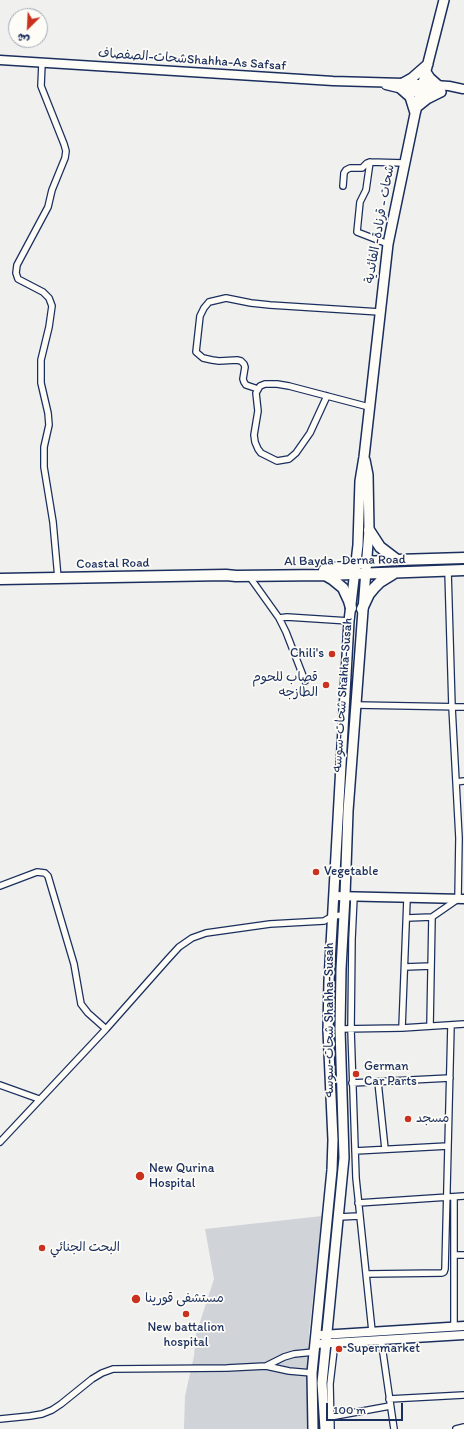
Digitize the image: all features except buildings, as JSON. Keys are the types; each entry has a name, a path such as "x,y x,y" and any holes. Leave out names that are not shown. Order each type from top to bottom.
{"highway":[{"path":"369,530 380,547 397,560"},
{"name":"Al Bayda -Derna Road","path":"226,575 325,575 355,569 367,562 464,558"},
{"path":"226,575 248,572 355,569"},
{"name":"Al Bayda -Derna Road","path":"355,569 366,574 464,570"},
{"path":"362,609 374,588 383,580 394,574"},
{"name":"Coastal Road","path":"0,579 226,575"},
{"path":"325,575 338,583 342,588 351,608"}],"main road":[{"name":"شحات - قرنادة- الفائدية","path":"364,457 388,244 416,110 444,0"},
{"name":"شحات-الصفصافShahha-As Safsaf","path":"0,60 383,83 422,88 463,89"},
{"path":"427,68 430,78 440,89 416,110 410,97 402,86 427,68"},
{"name":"شحات-سوسه Shahha-Susah","path":"325,1429 322,1384 329,1340 344,1145 340,988 343,915 350,897 348,811 369,530 368,474 364,457"},
{"name":"شحات-سوسه Shahha-Susah","path":"312,1429 312,1373 332,1170 328,1003 349,621 358,545 360,481 364,457"},
{"path":"334,896 407,899 461,899"},
{"path":"315,1344 372,1331 464,1326"},
{"path":"329,1340 464,1335"}],"street":[{"path":"42,63 41,86 62,137 66,151 65,158 52,190 48,207 17,265 16,273 18,279 44,292 49,298 52,306 40,371 49,425 44,447 44,468 53,522 58,578"},
{"path":"343,186 346,170 350,168 362,168 370,162 404,163"},
{"path":"370,162 366,190 360,202 357,232 388,244"},
{"path":"258,389 246,385 244,382 244,364 241,361 212,360 203,358 196,352 200,316 209,302 226,298 234,298 251,303 270,305 380,312"},
{"path":"327,396 310,433 296,453 289,459 277,461 261,453 255,442 254,435 258,411 256,393 258,389 265,384 277,384 327,396 369,407"},
{"path":"407,918 432,917 461,899 461,821 456,782 452,707 448,571"},
{"path":"249,576 279,618 305,681"},
{"path":"279,618 287,617 349,621"},
{"path":"356,705 464,707"},
{"path":"456,782 464,781"},
{"path":"0,886 37,872 45,873 48,876 74,964 81,1004 88,1013 106,1029"},
{"path":"350,897 352,939 352,1083 355,1151 359,1216 367,1274 372,1331"},
{"path":"402,1028 407,899"},
{"path":"0,1142 185,942 206,933 270,924 324,920 333,916 343,915"},
{"path":"430,1026 432,917"},
{"path":"405,967 431,966"},
{"path":"367,1274 444,1272 446,1258 452,1024"},
{"path":"340,1030 464,1024"},
{"path":"352,1083 450,1078"},
{"path":"378,1082 385,1149"},
{"path":"0,1085 39,1099"},
{"path":"355,1151 448,1146"},
{"path":"358,1203 464,1196"},
{"path":"454,1197 454,1326"},
{"path":"339,1217 359,1216"},
{"path":"454,1255 464,1255"},
{"path":"380,1339 394,1429"},
{"path":"329,1340 330,1417 332,1429"},
{"path":"266,1366 284,1357 299,1353 315,1344"},
{"path":"0,1419 42,1414 52,1410 92,1379 113,1369 226,1368 266,1366 289,1371 312,1373"},
{"path":"389,1399 464,1394"},
{"path":"330,1417 390,1406"},
{"path":"456,1429 464,1427"}],"shaded area":[{"path":"322,1216 309,1333 307,1429 184,1429 185,1396 194,1356 196,1334 214,1279 205,1229"}],"place":[{"name":"Chili's","path":"332,654"},
{"name":"قصاب للحوم الطازجه","path":"326,685"},
{"name":"Vegetable","path":"316,872"},
{"name":"German Car Parts","path":"356,1074"},
{"name":"مسجد","path":"408,1119"},
{"name":"New Qurina Hospital","path":"140,1176"},
{"name":"البحت الجنائي","path":"42,1248"},
{"name":"مستشفى قورينا","path":"136,1299"},
{"name":"New battalion hospital","path":"186,1314"},
{"name":"Supermarket","path":"339,1349"}]}
